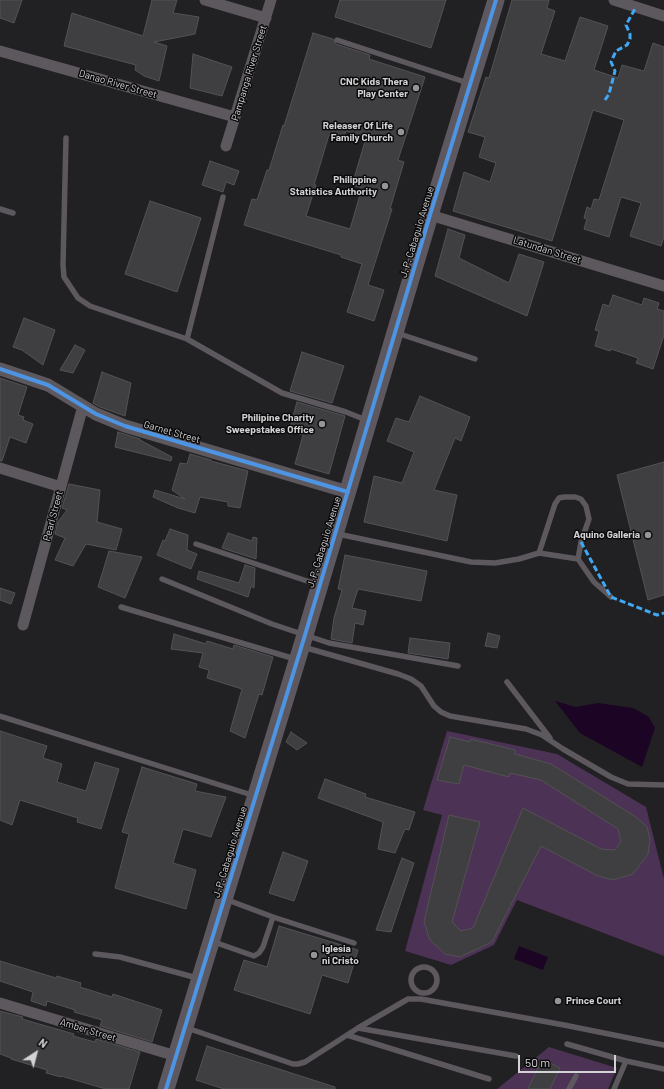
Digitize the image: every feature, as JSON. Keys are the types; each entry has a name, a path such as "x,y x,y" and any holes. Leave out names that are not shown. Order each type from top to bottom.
{"main road":[{"name":"J. P. Cabaguio Avenue","path":"166,1089 319,585 336,534 430,215 496,0"}],"street":[{"path":"205,0 266,18"},
{"name":"Pampanga River Street","path":"226,146 271,0"},
{"path":"614,0 637,3 664,16"},
{"name":"Danao River Street","path":"0,51 235,117"},
{"name":"Latundan Street","path":"430,215 664,286"},
{"name":"Garnet Street","path":"0,368 48,385 111,421 125,426 348,492"},
{"name":"Pearl Street","path":"23,625 83,406"},
{"path":"0,468 61,487"},
{"name":"Amber Street","path":"0,1003 176,1056"}],"lane":[{"path":"337,40 470,84"},
{"path":"66,138 63,265 64,277 78,298 90,306 187,339 282,393 346,412 369,421"},
{"path":"187,339 223,197"},
{"path":"0,209 13,213"},
{"path":"395,333 475,359"},
{"path":"539,553 555,504 559,498 564,496 581,499 586,506 589,519 581,542 578,559 594,582 611,597"},
{"path":"336,534 472,562 495,563 519,559 539,553 578,559"},
{"path":"196,544 319,585"},
{"path":"162,579 272,624 301,647 328,643 458,666"},
{"path":"121,607 301,647 398,674 411,679 420,686 434,706 441,712 450,716 526,729 542,735 563,750 624,783 664,785"},
{"path":"507,682 552,741"},
{"path":"0,716 255,796"},
{"path":"224,898 273,917 354,943"},
{"path":"211,941 254,956 259,954 263,947 273,917"},
{"path":"95,954 120,957 200,978"},
{"path":"185,1027 293,1064 305,1062 358,1028 408,999 421,996 432,991 437,983 435,972 430,968 421,967 417,969 412,976 413,987 421,996 664,1045"},
{"path":"358,1028 516,1056"},
{"path":"347,1035 489,1079"},
{"path":"567,1044 626,1062 664,1068"},
{"path":"614,1089 626,1062"},
{"path":"569,1089 576,1076"}],"shaded area":[{"path":"555,701 576,707 598,703 633,708 649,717 655,728 642,767 580,733"},
{"path":"447,731 557,754 646,807 664,879 664,956 517,900 494,945 451,965 405,951 442,815 423,810"},
{"path":"519,946 548,957 543,970 514,959"},
{"path":"549,1047 617,1068 608,1089 497,1089"}],"building":[{"path":"0,0 22,0 14,23 0,18"},
{"path":"152,0 177,0 173,13 199,17 195,34 154,42 167,46 159,81 144,76 135,70 136,65 64,46 72,13 143,36"},
{"path":"340,0 446,0 431,48 335,17"},
{"path":"512,0 549,0 547,8 555,11 541,54 565,61 580,17 608,26 594,70 618,78 622,65 644,71 653,43 664,47 664,237 661,246 630,236 641,203 621,197 609,237 584,229 587,219 584,218 587,207 591,209 594,199 599,200 624,120 593,110 552,241 453,211 464,172 490,182 496,163 479,157 485,137 468,132 486,77 489,78"},
{"path":"313,33 333,39 336,44 370,55 369,59 425,77 398,160 404,162 390,209 392,209 368,285 384,290 374,321 347,312 362,264 341,257 341,255 244,225 252,199 257,200 267,170 269,170 283,125 284,126","holes":["346,131 366,138 352,185 362,188 350,229 306,216 329,135 343,139"]},
{"path":"193,54 232,67 222,96 190,88"},
{"path":"210,161 239,171 234,185 226,182 223,192 202,185"},
{"path":"150,201 201,218 177,292 125,274"},
{"path":"448,229 465,235 459,258 509,283 519,254 544,262 527,316 435,276"},
{"path":"613,295 642,305 644,298 659,303 657,309 664,311 664,335 653,369 636,363 638,358 611,349 610,351 595,346 599,331 595,330 603,304 609,306"},
{"path":"24,318 55,330 43,365 22,350 13,347"},
{"path":"75,345 85,350 73,373 60,370"},
{"path":"302,352 344,366 332,403 290,391"},
{"path":"102,372 131,383 125,416 93,403"},
{"path":"0,378 27,387 18,415 24,417 23,420 33,424 26,443 10,437 2,461 0,461"},
{"path":"420,396 470,417 461,441 455,438 434,490 457,495 447,541 364,522 374,476 402,483 414,452 387,441 396,418 409,422"},
{"path":"297,402 345,416 329,474 295,464 303,435 289,431"},
{"path":"118,432 140,439 172,457 171,461 115,447"},
{"path":"190,454 248,471 240,508 228,506 228,502 200,497 195,513 178,508 153,497 155,490 185,499 172,490 180,463 187,464"},
{"name":"Aquino Galleria","path":"664,462 664,595 648,600 617,475"},
{"path":"69,484 100,490 97,522 122,529 116,550 86,544 73,566 55,560 65,538 55,534 58,522 67,510 62,508"},
{"path":"170,529 188,535 187,550 197,554 191,569 157,555 163,540 165,541"},
{"path":"228,533 252,541 253,537 257,538 256,559 222,548"},
{"path":"109,551 142,557 125,598 98,587"},
{"path":"345,555 427,571 421,601 358,589 352,608 366,611 363,625 355,623 352,643 331,639 334,618 342,590 338,589"},
{"path":"245,565 255,568 254,588 251,586 248,597 197,579 199,571 239,583"},
{"path":"0,588 15,593 11,604 0,600"},
{"path":"488,633 500,636 497,648 485,646"},
{"path":"174,634 206,644 207,641 233,649 234,645 273,657 262,695 259,694 245,738 230,731 242,689 207,678 209,670 199,667 203,653 171,649"},
{"path":"410,638 450,643 448,659 408,653"},
{"path":"0,731 47,746 43,758 62,764 57,782 86,791 95,762 119,769 101,829 77,822 78,818 20,800 12,825 0,820"},
{"path":"291,732 307,743 297,750 286,742"},
{"path":"450,737 470,742 471,739 515,750 515,754 551,764 636,817 647,827 650,839 648,854 633,874 613,880 598,876 541,846 492,942 460,957 445,954 430,940 424,922 449,815 480,822 452,922 461,931 473,928 523,808 601,849 615,850 621,841 618,829 541,780 510,773 509,777 464,765 459,784 437,780"},
{"path":"142,767 197,784 195,791 226,797 211,837 183,829 173,863 196,870 186,909 115,888 129,834 122,832"},
{"path":"325,779 366,794 365,797 415,812 409,830 405,829 395,853 378,849 383,822 318,798"},
{"path":"283,852 308,861 294,901 269,893"},
{"path":"402,858 414,863 391,932 376,930"},
{"path":"279,926 358,950 348,983 322,975 310,1014 234,990 244,960 267,967"},
{"path":"0,961 56,978 57,976 81,983 80,987 112,997 113,994 162,1010 152,1042 100,1026 102,1020 74,1012 75,1010 47,1001 46,1006 31,1001 33,992 0,981"},
{"path":"0,1011 74,1034 73,1036 95,1042 96,1039 140,1052 129,1089 106,1089 46,1073 47,1070 0,1054"},
{"path":"207,1046 335,1087 335,1089 224,1089 196,1080"},
{"path":"542,1059 560,1068 550,1089 528,1089"}],"marked path":[{"path":"605,100 609,94 615,71 611,62 616,51 627,45 630,39 630,34 626,25 636,7"},
{"path":"581,542 611,597 657,615 664,613"}],"cycle path":[{"path":"166,1089 305,635 430,215 496,0"},
{"path":"0,369 48,385 96,414 125,426 348,492"}],"place":[{"name":"CNC Kids Thera Play Center","path":"416,88"},
{"name":"Releaser Of Life Family Church","path":"401,132"},
{"name":"Philippine Statistics Authority","path":"385,186"},
{"name":"Philipine Charity Sweepstakes Office","path":"322,424"},
{"name":"Aquino Galleria","path":"648,535"},
{"name":"Iglesia ni Cristo","path":"314,955"},
{"name":"Prince Court","path":"558,1001"}]}
